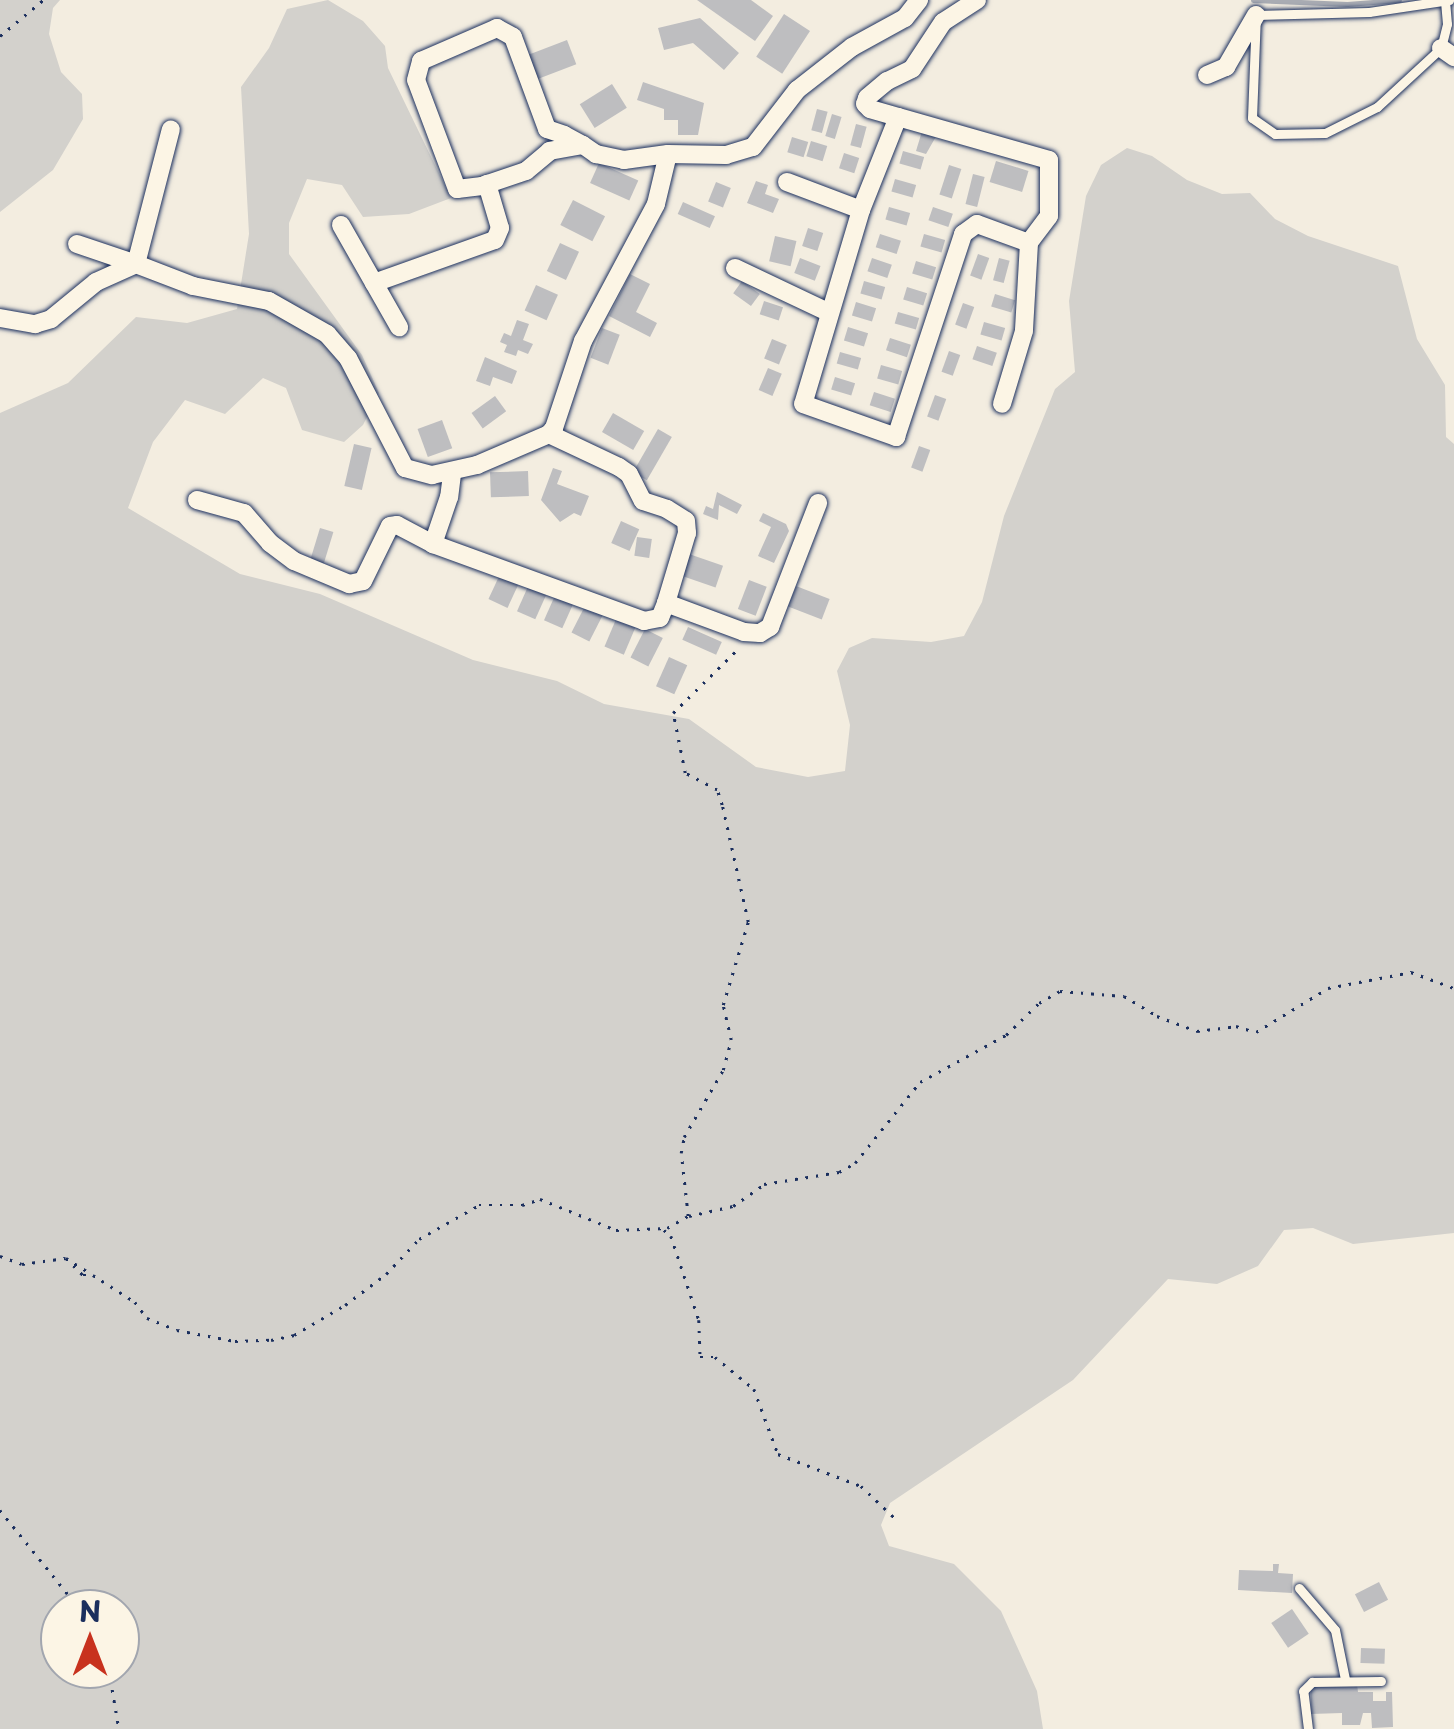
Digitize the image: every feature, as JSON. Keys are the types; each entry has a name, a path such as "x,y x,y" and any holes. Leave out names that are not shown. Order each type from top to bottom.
{"street":[{"path":"583,144 550,151 526,172 488,184 457,188 416,80 421,60 496,28 513,37 547,129 583,144 596,154 624,160 668,154 726,154 753,147 797,90 852,47 905,18 919,0"},
{"path":"977,0 942,22 912,69 888,80 865,104 870,110 1049,160 1049,216 1029,243 1024,330 1002,404"},
{"path":"1207,75 1226,66 1256,14"},
{"path":"898,118 861,210 802,404 896,437 964,234 977,224 1029,243"},
{"path":"136,264 171,129"},
{"path":"77,244 192,286 269,300 327,334 356,370 405,468 432,475 452,474 549,434 560,417 583,341 656,204 668,154"},
{"path":"787,182 861,210"},
{"path":"374,283 495,240 500,228 488,184"},
{"path":"341,225 399,327"},
{"path":"0,318 35,324 50,318 83,290 119,268 136,264"},
{"path":"735,268 828,312"},
{"path":"197,500 244,513 270,544 294,561 349,584 364,581 390,526 397,525 433,544 644,621 660,618 688,534 686,522 668,508 643,501 628,474 619,467 549,434"},
{"path":"433,544 450,497 452,474"},
{"path":"666,603 744,632 760,633 770,627 818,504"}],"lane":[{"path":"1447,0 1448,52 1377,107 1325,133 1275,134 1261,128 1250,110 1256,14 1369,12 1447,0"},
{"path":"1300,1588 1335,1630 1345,1679"},
{"path":"1308,1729 1303,1691 1312,1682 1381,1681"}],"path":[{"path":"0,36 43,0"},
{"path":"688,1216 681,1153 684,1137 723,1070 730,1040 723,1005 748,922 722,805 716,790 685,772 673,713 744,643"},
{"path":"0,1256 22,1264 66,1258 135,1302 147,1318 178,1330 235,1341 271,1340 294,1335 344,1305 386,1274 419,1239 478,1205 522,1205 540,1199 616,1230 662,1228 688,1216 733,1206 764,1184 838,1172 854,1163 920,1082 1006,1035 1039,1003 1060,991 1124,996 1158,1016 1197,1031 1236,1026 1256,1032 1328,988 1412,972 1454,988"},
{"path":"662,1228 671,1236 700,1320 700,1357 714,1357 754,1389 778,1454 861,1486 898,1521"},
{"path":"0,1510 64,1589"},
{"path":"112,1689 119,1729"}],"shaded area":[{"path":"0,0 60,0 53,8 49,34 61,72 82,94 83,119 53,170 0,212"},
{"path":"328,0 363,21 385,46 388,68 451,198 409,214 363,217 342,185 307,179 289,223 289,254 362,355 379,393 363,425 344,442 302,430 286,388 263,378 225,414 185,400 153,442 128,508 240,574 320,594 473,660 557,681 604,704 689,719 756,767 808,777 845,771 850,725 837,671 849,648 872,638 931,642 964,636 982,602 1004,516 1055,389 1075,372 1069,301 1086,196 1101,165 1127,148 1152,156 1187,180 1222,194 1250,193 1275,219 1308,236 1398,266 1417,339 1445,385 1446,437 1454,444 1454,1233 1353,1244 1313,1228 1284,1230 1258,1266 1217,1284 1168,1279 1073,1380 890,1503 881,1525 889,1546 954,1564 1001,1611 1037,1691 1043,1729 0,1729 0,413 68,383 136,317 187,323 237,309 249,234 241,87 269,48 287,9"}],"building":[{"path":"697,0 751,0 773,16 755,41"},
{"path":"784,14 810,31 782,74 756,57"},
{"path":"700,18 739,53 724,70 693,43 664,50 658,28"},
{"path":"567,40 576,64 537,79 528,55"},
{"path":"643,82 704,103 698,135 678,135 678,120 664,120 664,109 637,100"},
{"path":"612,84 627,108 595,128 580,104"},
{"path":"817,109 828,112 822,133 811,130"},
{"path":"832,114 842,117 835,139 825,136"},
{"path":"856,124 867,127 861,148 850,145"},
{"path":"923,128 938,133 926,154 916,151"},
{"path":"792,137 808,142 804,157 787,152"},
{"path":"811,141 827,146 823,161 806,156"},
{"path":"903,151 924,157 921,170 899,163"},
{"path":"844,153 859,158 854,173 839,168"},
{"path":"996,161 1029,171 1022,192 990,182"},
{"path":"599,163 638,180 629,201 590,183"},
{"path":"949,165 961,169 952,198 939,194"},
{"path":"973,174 985,177 977,207 966,204"},
{"path":"895,179 916,185 913,198 891,191"},
{"path":"756,181 768,185 765,194 779,199 773,213 747,203"},
{"path":"716,182 731,188 723,207 708,201"},
{"path":"573,200 605,216 592,241 560,225"},
{"path":"683,202 715,216 710,228 678,214"},
{"path":"889,207 910,213 907,226 885,219"},
{"path":"933,207 953,214 948,227 928,220"},
{"path":"808,228 823,233 817,251 802,246"},
{"path":"880,234 901,241 897,254 876,247"},
{"path":"924,234 945,240 942,253 920,246"},
{"path":"775,236 796,241 791,266 769,261"},
{"path":"560,243 579,252 566,280 547,271"},
{"path":"978,254 989,258 981,280 970,276"},
{"path":"800,258 821,266 815,281 794,273"},
{"path":"872,258 892,265 887,278 867,271"},
{"path":"999,258 1010,261 1004,283 993,280"},
{"path":"916,261 936,267 932,280 912,273"},
{"path":"630,274 650,284 636,312 657,323 650,337 609,316"},
{"path":"742,281 760,294 751,306 733,293"},
{"path":"864,281 885,287 882,300 860,293"},
{"path":"536,285 558,295 547,320 525,311"},
{"path":"907,287 927,293 923,306 903,299"},
{"path":"995,294 1015,300 1011,313 991,306"},
{"path":"764,301 783,307 779,320 760,314"},
{"path":"856,302 876,308 872,322 852,315"},
{"path":"963,303 974,307 966,329 955,325"},
{"path":"898,312 919,318 916,330 895,324"},
{"path":"517,320 529,324 523,340 533,344 528,354 518,350 516,356 504,352 507,345 500,342 504,333 511,336"},
{"path":"984,322 1005,328 1002,341 980,334"},
{"path":"848,327 868,333 864,347 844,340"},
{"path":"602,328 620,335 608,365 591,358"},
{"path":"890,338 911,345 907,357 886,350"},
{"path":"772,339 787,345 779,364 764,358"},
{"path":"977,346 997,353 992,366 972,359"},
{"path":"949,351 960,355 953,376 941,372"},
{"path":"840,352 861,358 858,370 837,364"},
{"path":"485,357 517,371 512,384 493,377 490,386 476,381"},
{"path":"881,365 902,371 898,385 877,378"},
{"path":"768,368 782,374 772,396 759,390"},
{"path":"835,377 855,383 851,396 831,389"},
{"path":"874,392 895,399 891,412 870,405"},
{"path":"935,395 946,399 938,421 927,417"},
{"path":"495,396 506,411 483,428 472,413"},
{"path":"613,413 644,431 633,450 602,432"},
{"path":"442,420 452,448 428,457 418,429"},
{"path":"658,429 672,437 647,480 633,472"},
{"path":"354,444 372,448 362,490 344,486"},
{"path":"919,446 930,450 922,472 911,468"},
{"path":"553,468 562,471 557,484 589,496 581,516 574,513 560,522 541,500"},
{"path":"528,471 529,496 491,497 490,472"},
{"path":"717,492 742,505 737,514 719,505 718,520 703,514 706,506 713,509"},
{"path":"763,513 786,524 789,531 774,563 758,556 771,527 759,521"},
{"path":"621,521 639,529 630,551 611,543"},
{"path":"320,528 333,532 323,567 309,562"},
{"path":"637,537 652,539 649,558 634,556"},
{"path":"689,554 723,566 716,587 682,576"},
{"path":"502,570 521,579 508,608 488,599"},
{"path":"749,580 767,587 756,616 738,609"},
{"path":"530,582 548,590 535,619 517,611"},
{"path":"796,586 830,599 822,619 788,607"},
{"path":"557,591 575,599 562,628 544,620"},
{"path":"586,604 604,613 589,642 571,633"},
{"path":"617,617 636,625 624,655 604,646"},
{"path":"688,627 722,642 716,655 682,640"},
{"path":"645,629 663,638 648,667 630,658"},
{"path":"669,657 687,665 674,694 656,686"},
{"path":"1273,1564 1279,1564 1278,1573 1293,1574 1292,1593 1238,1590 1239,1570 1273,1571"},
{"path":"1379,1582 1388,1600 1364,1612 1355,1594"},
{"path":"1292,1609 1309,1634 1288,1648 1271,1623"},
{"path":"1361,1648 1385,1649 1384,1664 1360,1663"},
{"path":"1357,1684 1358,1692 1373,1692 1373,1701 1386,1701 1386,1692 1392,1692 1393,1727 1372,1728 1371,1713 1363,1713 1360,1725 1342,1725 1342,1713 1311,1714 1311,1685"}],"waterway":[{"path":"1253,0 1347,4 1399,0"}]}
